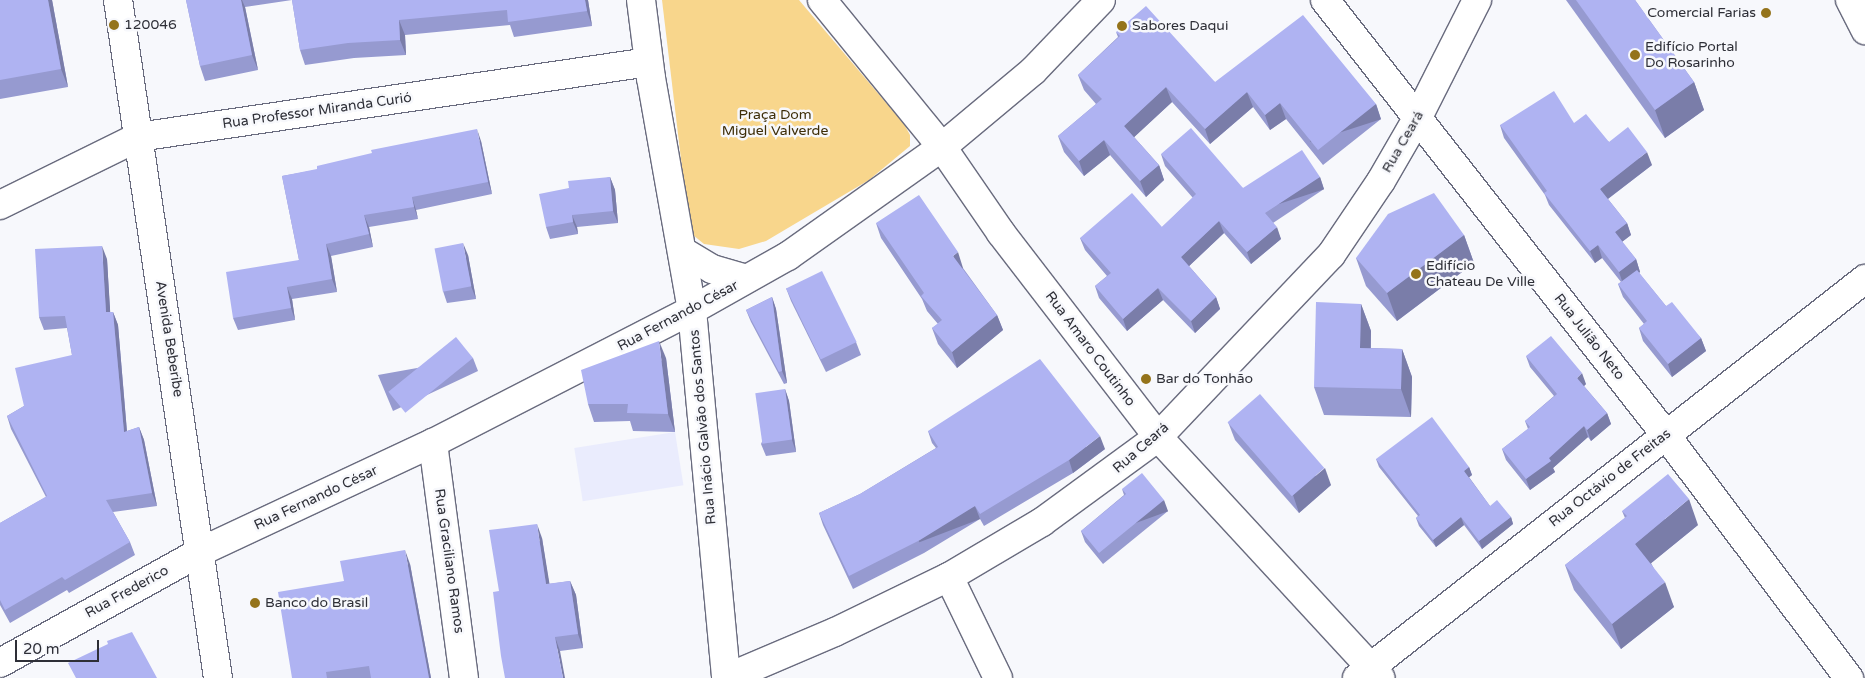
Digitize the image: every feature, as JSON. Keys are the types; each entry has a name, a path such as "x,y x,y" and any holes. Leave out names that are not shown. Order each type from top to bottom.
{"street":[{"name":"Avenida Beberibe","path":"118,0 202,551 218,678"},
{"name":"Rua Inácio Galvão dos Santos","path":"641,0 648,62 692,310 726,678"},
{"name":"Rua Amaro Coutinho","path":"822,0 942,147 1001,233 1158,437 1369,674"},
{"name":"Rua Fernando César","path":"202,551 433,443 692,310 788,256 942,147 1033,71 1101,0"},
{"name":"Rua Julião Neto","path":"1325,0 1665,434 1849,678"},
{"name":"Rua Ceará","path":"726,678 835,632 949,576 1042,522 1158,437 1331,255 1381,181 1418,117 1477,0"},
{"path":"1850,0 1865,30"},
{"name":"Rua Professor Miranda Curió","path":"0,205 138,138 648,62"},
{"path":"682,252 712,269 746,279"},
{"name":"Rua Octávio de Freitas","path":"1369,674 1665,434 1865,279"},
{"name":"Rua Graciliano Ramos","path":"433,443 464,678"},
{"name":"Rua Frederico","path":"0,663 202,551"},
{"path":"949,576 998,678"}],"shaded area":[{"path":"675,432 683,485 583,501 574,448"}],"green space":[{"name":"Praça Dom Miguel Valverde","path":"662,0 799,0 904,124 910,135 910,146 869,180 766,241 739,249 704,244 693,235 689,226"}],"building":[{"path":"0,0 48,0 61,69 0,80"},
{"path":"186,0 241,0 252,55 200,66"},
{"path":"292,0 585,0 587,11 508,22 507,10 399,20 400,40 348,43 300,50"},
{"name":"Edifício Portal Do Rosarinho","path":"1576,0 1635,0 1694,82 1655,110"},
{"path":"1146,6 1215,82 1303,15 1376,104 1318,150 1280,103 1265,115 1247,92 1205,129 1166,87 1124,126 1159,165 1140,181 1104,140 1079,161 1058,136 1102,99 1078,75 1120,36 1116,32"},
{"path":"1554,91 1574,123 1586,114 1609,142 1628,127 1647,152 1600,189 1627,223 1615,232 1636,259 1619,272 1598,245 1590,251 1544,193 1547,191 1500,125"},
{"path":"1191,128 1243,188 1302,150 1320,177 1265,213 1277,227 1247,252 1219,221 1181,257 1216,297 1191,321 1158,288 1123,319 1095,286 1111,273 1080,238 1132,193 1162,227 1196,194 1161,154"},
{"path":"477,129 488,182 412,197 414,207 364,215 369,234 326,244 332,279 287,287 291,308 233,318 226,272 299,260 282,176 317,169 317,166 372,153 371,150"},
{"path":"610,177 613,211 572,215 573,222 546,227 539,194 569,188 568,181"},
{"path":"1434,193 1464,235 1387,293 1356,258 1388,214"},
{"path":"919,195 958,252 953,256 997,315 952,352 932,328 942,320 921,296 924,293 876,223"},
{"path":"463,243 471,286 443,292 435,249"},
{"path":"102,246 106,312 113,312 124,432 139,427 152,493 106,500 130,542 65,580 62,577 5,610 0,600 0,523 47,496 7,416 24,406 15,368 72,355 65,316 39,317 35,249"},
{"path":"1637,270 1666,306 1672,302 1701,338 1668,364 1639,328 1647,321 1618,284"},
{"path":"822,271 857,342 821,360 786,289"},
{"path":"772,297 782,371 779,372 746,310"},
{"path":"1316,302 1361,304 1360,348 1402,349 1401,389 1314,387"},
{"path":"1551,336 1582,373 1577,378 1607,413 1587,430 1584,426 1549,458 1551,461 1526,479 1502,449 1530,427 1525,421 1557,394 1526,356"},
{"path":"456,337 473,358 405,413 388,392"},
{"path":"659,341 668,414 627,413 628,404 588,404 581,370"},
{"path":"1040,359 1100,436 1069,460 980,514 975,506 920,540 849,576 819,513 860,494 938,447 928,431"},
{"path":"785,389 792,440 762,444 755,393"},
{"path":"1260,394 1324,468 1292,496 1228,422"},
{"path":"1432,417 1469,467 1464,471 1490,506 1497,500 1511,517 1479,541 1461,517 1433,540 1416,518 1420,515 1376,459"},
{"path":"1142,473 1164,500 1099,553 1081,531 1126,494 1122,489"},
{"path":"1668,474 1689,499 1635,544 1665,582 1612,624 1565,565 1627,516 1622,511"},
{"path":"537,524 546,584 570,581 578,634 555,637 563,678 505,678 493,592 499,591 489,530"},
{"path":"405,550 429,678 371,678 369,666 326,672 327,678 292,678 278,592 344,581 340,561"},
{"path":"132,632 157,678 76,678 68,663 108,644 107,641"}],"place":[{"name":"Comercial Farias","path":"1766,13"},
{"name":"120046","path":"114,25"},
{"name":"Sabores Daqui","path":"1122,26"},
{"name":"Edifício Portal Do Rosarinho","path":"1635,55"},
{"name":"Edifício Chateau De Ville","path":"1416,274"},
{"name":"Bar do Tonhão","path":"1146,379"},
{"name":"Banco do Brasil","path":"255,603"}]}
